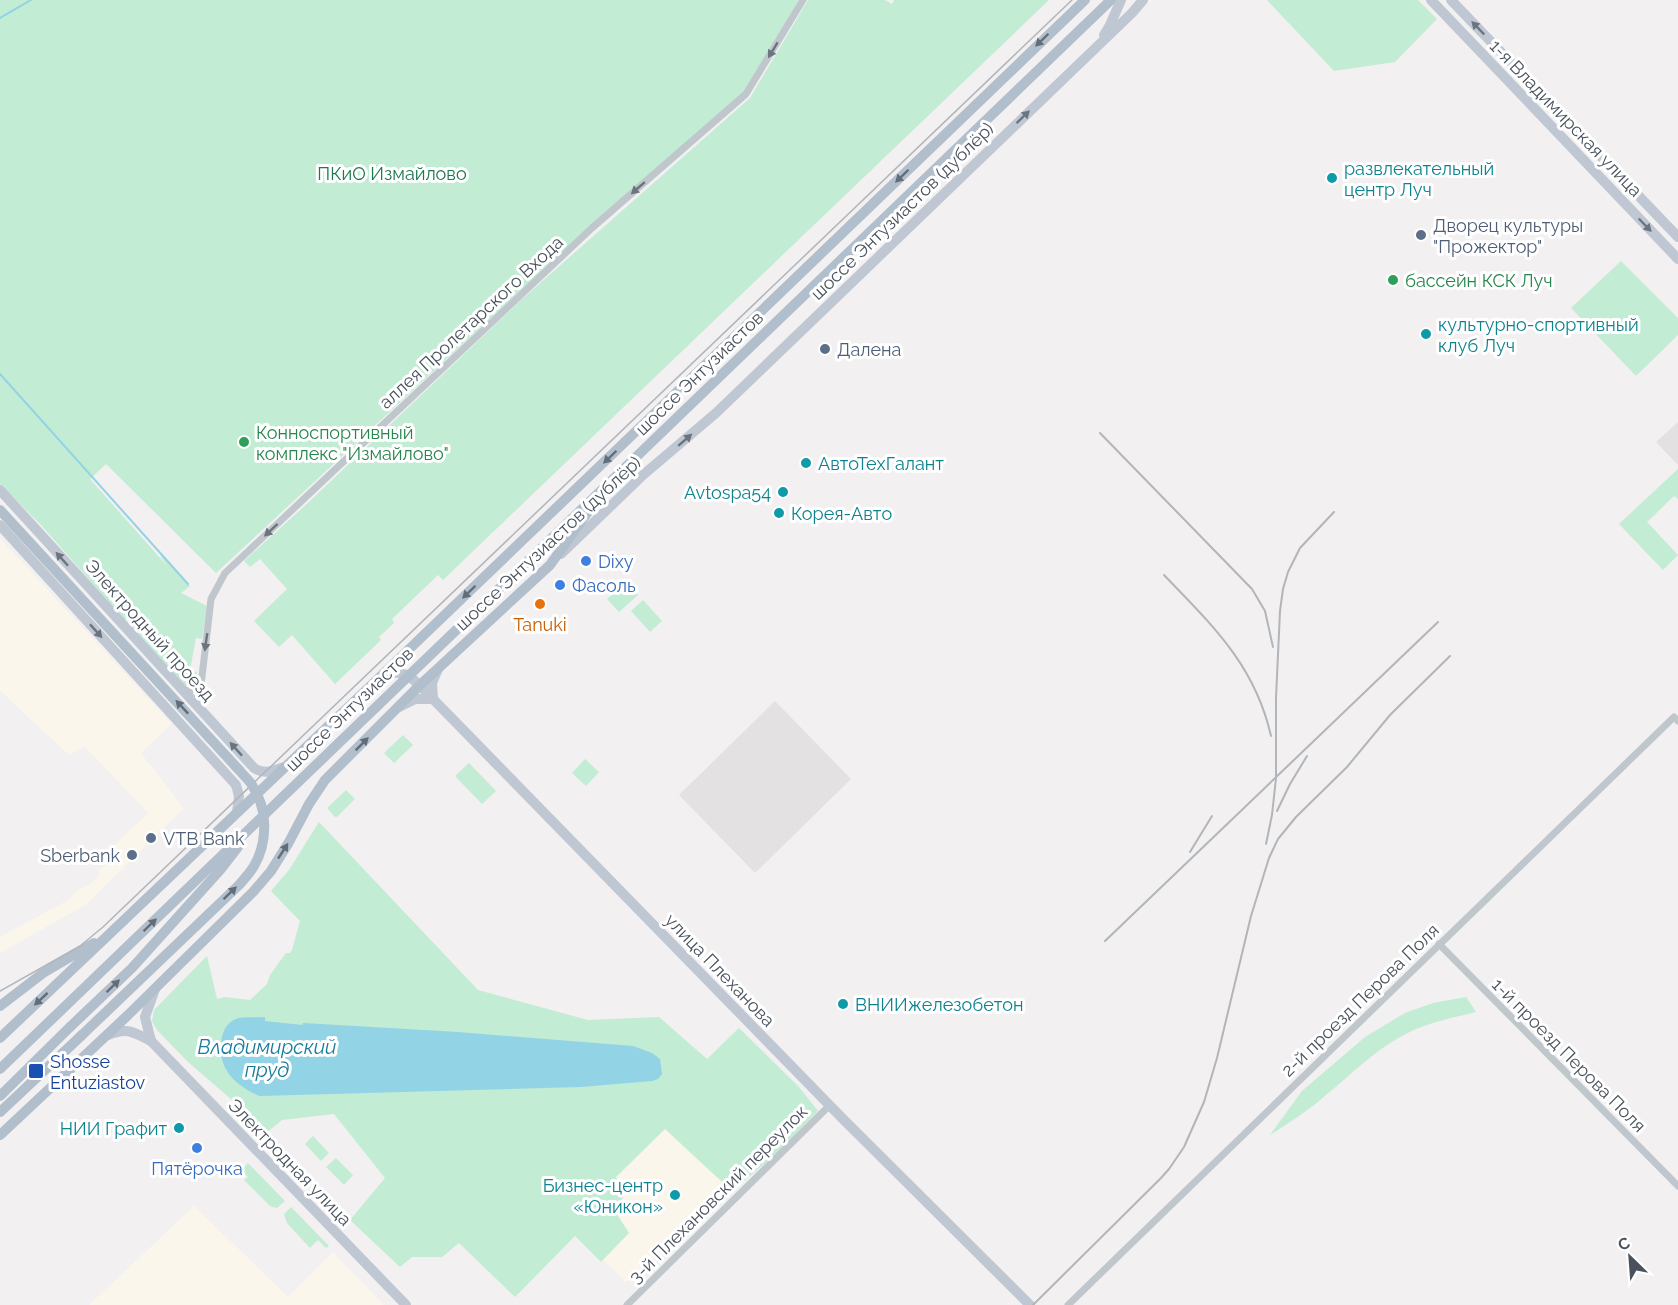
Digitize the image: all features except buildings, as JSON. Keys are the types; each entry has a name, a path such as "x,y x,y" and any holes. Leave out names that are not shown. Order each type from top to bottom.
{"main road":[{"name":"шоссе Энтузиастов","path":"0,1038 382,676 1084,0"},
{"name":"шоссе Энтузиастов","path":"0,1069 1111,0"},
{"path":"1096,48 1110,25 1120,0"},
{"name":"шоссе Энтузиастов (дублёр)","path":"0,1130 13,1122 106,1037 259,885 271,871 309,804 326,780 419,686 644,476 717,413 1143,0"},
{"name":"1-я Владимирская улица","path":"1431,0 1678,259"},
{"name":"1-я Владимирская улица","path":"1451,0 1678,237"},
{"path":"550,565 605,486"},
{"path":"0,490 4,499 0,508 253,786 264,813 265,826 254,867 239,885 0,1112"},
{"name":"Электродный проезд","path":"0,490 254,768 264,772 284,767"},
{"path":"0,525 236,785 239,796 237,812"},
{"path":"77,610 76,600 79,596 84,592 94,595"},
{"path":"382,676 395,672 408,676 435,672 432,683 433,699 415,699 398,707"},
{"name":"улица Плеханова","path":"408,676 1030,1305"},
{"path":"0,1096 132,968 221,869 258,820"},
{"path":"3,1005 43,973 114,930"},
{"path":"151,1041 144,1017 155,989"},
{"name":"Электродная улица","path":"106,1037 126,1030 151,1041 406,1305"},
{"path":"0,1135 13,1122"}],"street":[{"name":"аллея Пролетарского Входа","path":"180,688 189,691 201,686 212,598 225,573 592,228 746,94 803,0"},
{"name":"2-й проезд Перова Поля","path":"1068,1305 1676,719"},
{"name":"1-й проезд Перова Поля","path":"1439,945 1678,1186"},
{"name":"3-й Плехановский переулок","path":"627,1305 830,1105"}],"shaded area":[{"path":"1678,422 1678,465 1656,442"},
{"path":"0,538 172,724 141,753 184,808 87,904 0,953 0,937 68,900 78,890 88,886 100,874 98,871 108,862 103,856 148,813 84,746 69,755 0,691"},
{"path":"775,701 851,779 755,873 679,795"},
{"path":"665,1129 726,1186 626,1283 603,1259 629,1233 618,1216 616,1177"},
{"path":"194,1206 288,1297 333,1252 384,1305 89,1305"}],"green space":[{"name":"ПКиО Измайлово","path":"0,0 799,0 744,92 508,302 216,573 106,464 90,479 168,567 161,557 162,554 190,586 181,593 207,606 202,639 196,638 190,670 197,672 195,684 184,686 124,623 154,619 124,619 42,526 0,484"},
{"path":"808,0 885,0 892,4 894,0 1049,0 443,580 438,575 392,619 394,623 379,637 381,640 335,684 292,635 279,647 254,621 287,589 260,559 250,567 244,561 521,300 750,98"},
{"path":"1267,0 1418,0 1437,19 1395,62 1334,71"},
{"path":"1621,261 1678,318 1678,335 1636,376 1571,308"},
{"path":"1678,469 1678,499 1674,496 1647,522 1678,555 1663,570 1619,524"},
{"path":"626,582 638,595 619,612 607,599"},
{"path":"643,600 662,621 650,632 631,611"},
{"path":"403,735 413,745 394,763 384,753"},
{"path":"585,759 599,772 586,786 572,773"},
{"path":"469,763 496,791 482,804 455,776"},
{"path":"346,790 355,799 335,817 327,808"},
{"path":"319,822 478,990 588,1020 659,1017 707,1059 739,1028 799,1087 818,1111 774,1156 732,1191 665,1129 616,1177 624,1196 617,1206 618,1216 629,1233 601,1262 575,1236 515,1297 459,1243 442,1257 412,1257 400,1267 350,1220 385,1178 334,1114 282,1120 266,1133 247,1113 187,1061 157,1030 152,1021 154,1010 207,956 217,999 225,997 250,1000 267,984 270,975 286,953 292,950 300,921 271,891 289,870"},
{"path":"1466,997 1476,1012 1429,1024 1391,1042 1313,1106 1270,1135 1302,1091 1365,1037 1405,1013 1433,1003"},
{"path":"313,1136 329,1153 321,1161 305,1144"},
{"path":"336,1158 353,1175 344,1185 326,1167"},
{"path":"248,1163 285,1201 277,1208 270,1206 244,1180 248,1177 241,1170"},
{"path":"291,1207 329,1246 326,1248 318,1240 310,1248 287,1223 284,1214"}],"water":[{"name":"Владимирский пруд","path":"265,1017 265,1021 302,1025 303,1023 458,1032 633,1046 652,1053 660,1059 662,1074 658,1079 652,1081 581,1087 259,1096 241,1086 228,1073 224,1066 221,1048 224,1031 231,1022 236,1019"}],"waterway":[{"path":"0,18 31,0"},
{"path":"0,374 188,584"}],"tram line":[{"path":"0,991 80,946 103,927 1072,0"}],"railway":[{"path":"1100,433 1252,589 1265,611 1273,647"},
{"path":"1266,844 1276,778 1276,698 1283,589 1288,572 1300,548 1334,512"},
{"path":"1164,575 1215,629 1243,667 1264,711 1271,736"},
{"path":"1105,941 1438,622"},
{"path":"1033,1305 1161,1178 1184,1147 1204,1102 1217,1058 1251,916 1269,858 1278,839 1296,817 1347,767 1390,715 1450,656"},
{"path":"1277,811 1307,756"},
{"path":"1190,852 1212,816"}],"place":[{"name":"развлекательный центр Луч","path":"1332,178"},
{"name":"Дворец культуры \"Прожектор\"","path":"1421,235"},
{"name":"бассейн КСК Луч","path":"1393,280"},
{"name":"культурно-спортивный клуб Луч","path":"1426,334"},
{"name":"Далена","path":"825,349"},
{"name":"Конноспортивный комплекс \"Измайлово\"","path":"244,442"},
{"name":"АвтоТехГалант","path":"806,463"},
{"name":"Avtospa54","path":"783,492"},
{"name":"Корея-Авто","path":"779,513"},
{"name":"Dixy","path":"586,561"},
{"name":"Фасоль","path":"560,585"},
{"name":"Tanuki","path":"540,604"},
{"name":"VTB Bank","path":"151,838"},
{"name":"Sberbank","path":"132,855"},
{"name":"ВНИИжелезобетон","path":"843,1004"},
{"name":"Shosse Entuziastov","path":"36,1071"},
{"name":"НИИ Графит","path":"179,1128"},
{"name":"Пятёрочка","path":"197,1148"},
{"name":"Бизнес-центр «Юникон»","path":"675,1195"}]}
